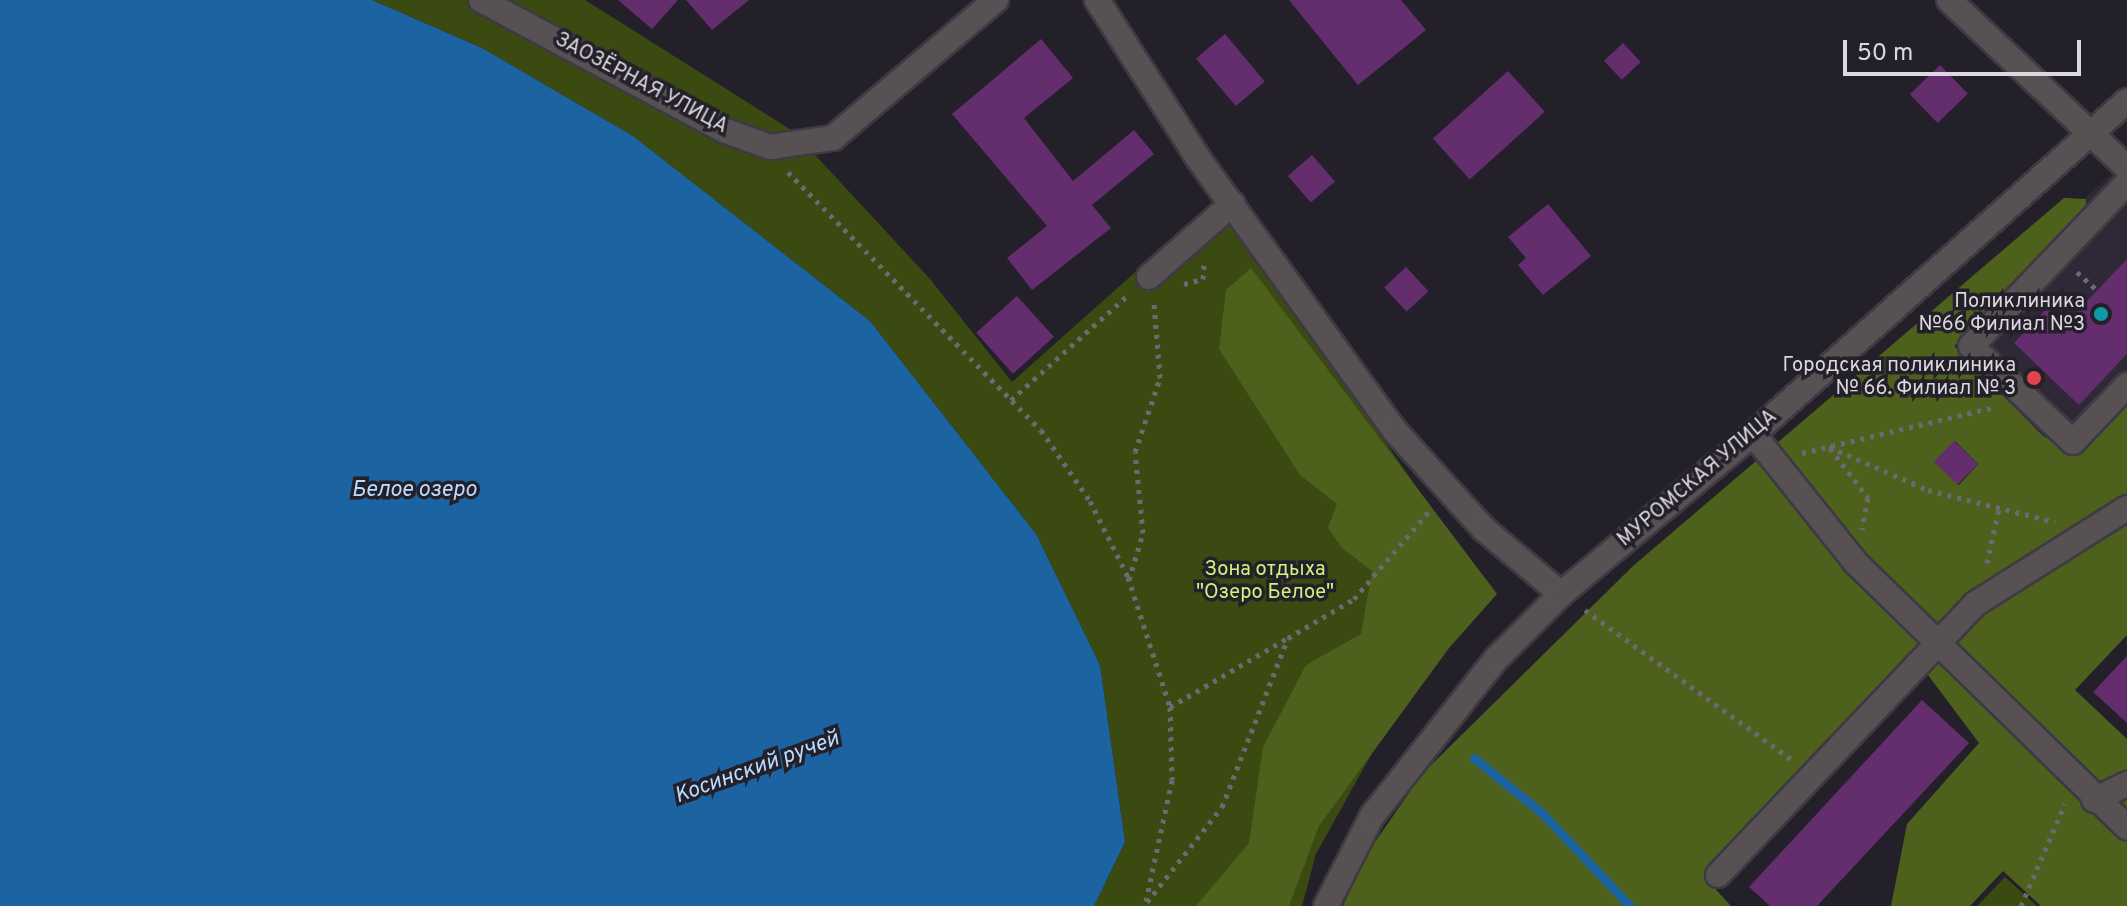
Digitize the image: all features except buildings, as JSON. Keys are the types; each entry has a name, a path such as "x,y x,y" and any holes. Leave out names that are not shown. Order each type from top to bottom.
{"street":[{"name":"ЗАОЗЁРНАЯ УЛИЦА","path":"481,0 723,130 770,147 833,138 996,0"},
{"path":"1097,0 1232,204 1395,431 1447,491 1561,594"},
{"path":"1949,0 2127,168"},
{"name":"МУРОМСКАЯ УЛИЦА","path":"1326,906 1372,816 1497,658 1561,594 1753,434 2127,101"},
{"path":"2127,183 1971,346 2073,442 2127,385"},
{"path":"1154,285 1204,228 1232,204"},
{"path":"1753,434 1855,562 2074,783 2127,827"},
{"path":"1718,875 1975,604 2127,508"},
{"path":"2094,800 2127,784"}],"path":[{"path":"770,147 801,190 1011,400 1090,501 1129,580 1170,707 1172,780 1146,904"},
{"path":"1178,286 1203,279 1204,228"},
{"path":"1011,400 1154,285"},
{"path":"1129,580 1143,533 1135,452 1160,378 1162,337 1153,307 1154,285"},
{"path":"1775,460 2011,404"},
{"path":"1829,447 1928,490 1999,509 2046,517 2080,536"},
{"path":"1829,447 1868,498 1855,562"},
{"path":"1170,707 1354,599 1447,491"},
{"path":"1975,604 1999,509"},
{"path":"1561,594 1813,776"},
{"path":"1146,904 1222,807 1288,638"},
{"path":"2021,906 2074,783"}],"shaded area":[{"name":"Городская поликлиника № 66. Филиал № 3","path":"2112,174 2127,189 2127,487 1978,464 1954,441 1924,342"}],"green space":[{"name":"Зона отдыха \"Озеро Белое\"","path":"372,0 585,0 793,131 930,279 1012,382 1216,200 1485,585 1376,746 1316,854 1302,906 1094,906 1125,842 1100,665 1036,534 870,321 633,136 482,48"},
{"path":"2064,198 2086,199 2085,217 1954,346 2043,436 2073,452 2127,395 2127,635 2075,690 2127,739 2127,906 2041,906 2003,871 1970,906 1891,906 1907,824 1979,743 1910,651 1706,879 1731,906 1343,906 1364,858 1422,774 1633,566","holes":["1955,441 1978,464 1959,485 1935,462"]},
{"path":"1251,268 1497,594 1449,648 1319,826 1289,906 1196,906 1249,843 1263,747 1306,665 1361,634 1372,571 1342,548 1328,528 1337,504 1300,475 1219,349 1226,290"},
{"path":"2005,877 2037,906 1977,906"}],"water":[{"name":"Белое озеро","path":"0,0 372,0 482,48 633,136 870,321 1036,534 1100,665 1125,842 1094,906 0,906"}],"waterway":[{"name":"Косинский ручей","path":"1474,758 1542,813 1630,906"}],"place":[{"name":"Поликлиника №66 Филиал №3","path":"2101,314"},
{"name":"Городская поликлиника № 66. Филиал № 3","path":"2034,378"}]}
